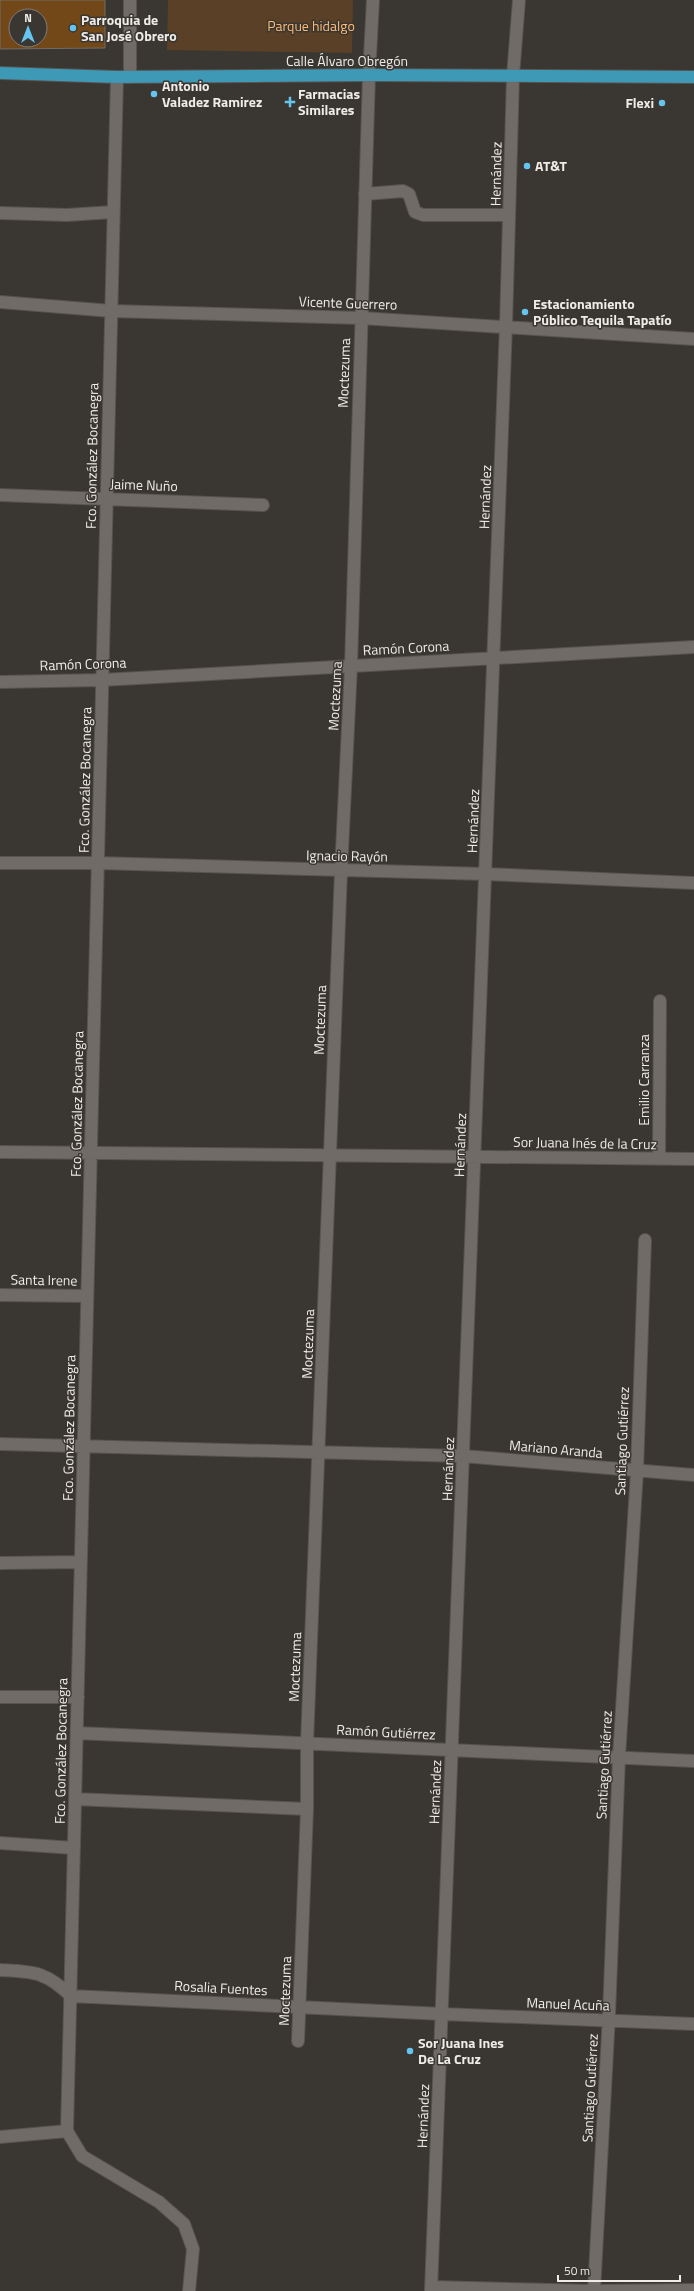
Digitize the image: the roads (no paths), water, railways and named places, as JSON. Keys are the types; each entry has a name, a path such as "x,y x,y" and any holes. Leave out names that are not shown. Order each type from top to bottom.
{"main road":[{"name":"Calle Álvaro Obregón","path":"0,73 117,77 369,75 694,77"}],"street":[{"path":"130,0 130,77"},
{"name":"Moctezuma","path":"298,2041 307,1809 307,1743 340,871 352,666 361,318 373,0"},
{"name":"Hernández","path":"431,2289 486,874 510,215 513,76 520,0"},
{"name":"Fco. González Bocanegra","path":"67,2131 117,77"},
{"path":"365,194 403,191 409,194 415,212 423,215 510,215"},
{"path":"0,213 67,215 113,212"},
{"name":"Vicente Guerrero","path":"0,302 111,311 361,318 506,325 694,339"},
{"name":"Jaime Nuño","path":"0,495 263,505"},
{"name":"Ramón Corona","path":"0,682 102,680 694,647"},
{"name":"Ignacio Rayón","path":"0,863 98,863 486,874 694,883"},
{"name":"Emilio Carranza","path":"659,1159 660,1001"},
{"name":"Sor Juana Inés de la Cruz","path":"0,1152 694,1159"},
{"name":"Santiago Gutiérrez","path":"594,2291 609,2020 619,1757 637,1471 645,1240"},
{"name":"Santa Irene","path":"0,1295 87,1296"},
{"name":"Mariano Aranda","path":"0,1444 463,1456 694,1475"},
{"path":"0,1563 81,1562"},
{"path":"0,1698 78,1698"},
{"name":"Ramón Gutiérrez","path":"77,1733 694,1760"},
{"path":"75,1799 307,1809"},
{"path":"0,1843 74,1848"},
{"path":"0,1970 38,1973 56,1981 70,1996"},
{"name":"Rosalia Fuentes","path":"70,1996 442,2014"},
{"name":"Manuel Acuña","path":"442,2014 694,2024"},
{"path":"0,2137 67,2131 82,2156 159,2202 184,2224 193,2249 189,2291"},
{"path":"431,2289 594,2291 694,2290"}],"place":[{"name":"Parroquia de San José Obrero","path":"73,28"},
{"name":"Antonio Valadez Ramirez","path":"154,94"},
{"name":"Farmacias Similares","path":"290,102"},
{"name":"Flexi","path":"662,103"},
{"name":"AT&T","path":"527,166"},
{"name":"Estacionamiento Público Tequila Tapatío","path":"525,312"},
{"name":"Sor Juana Ines De La Cruz","path":"410,2051"}],"park label":[{"name":"Parque hidalgo","path":"311,26"}]}
